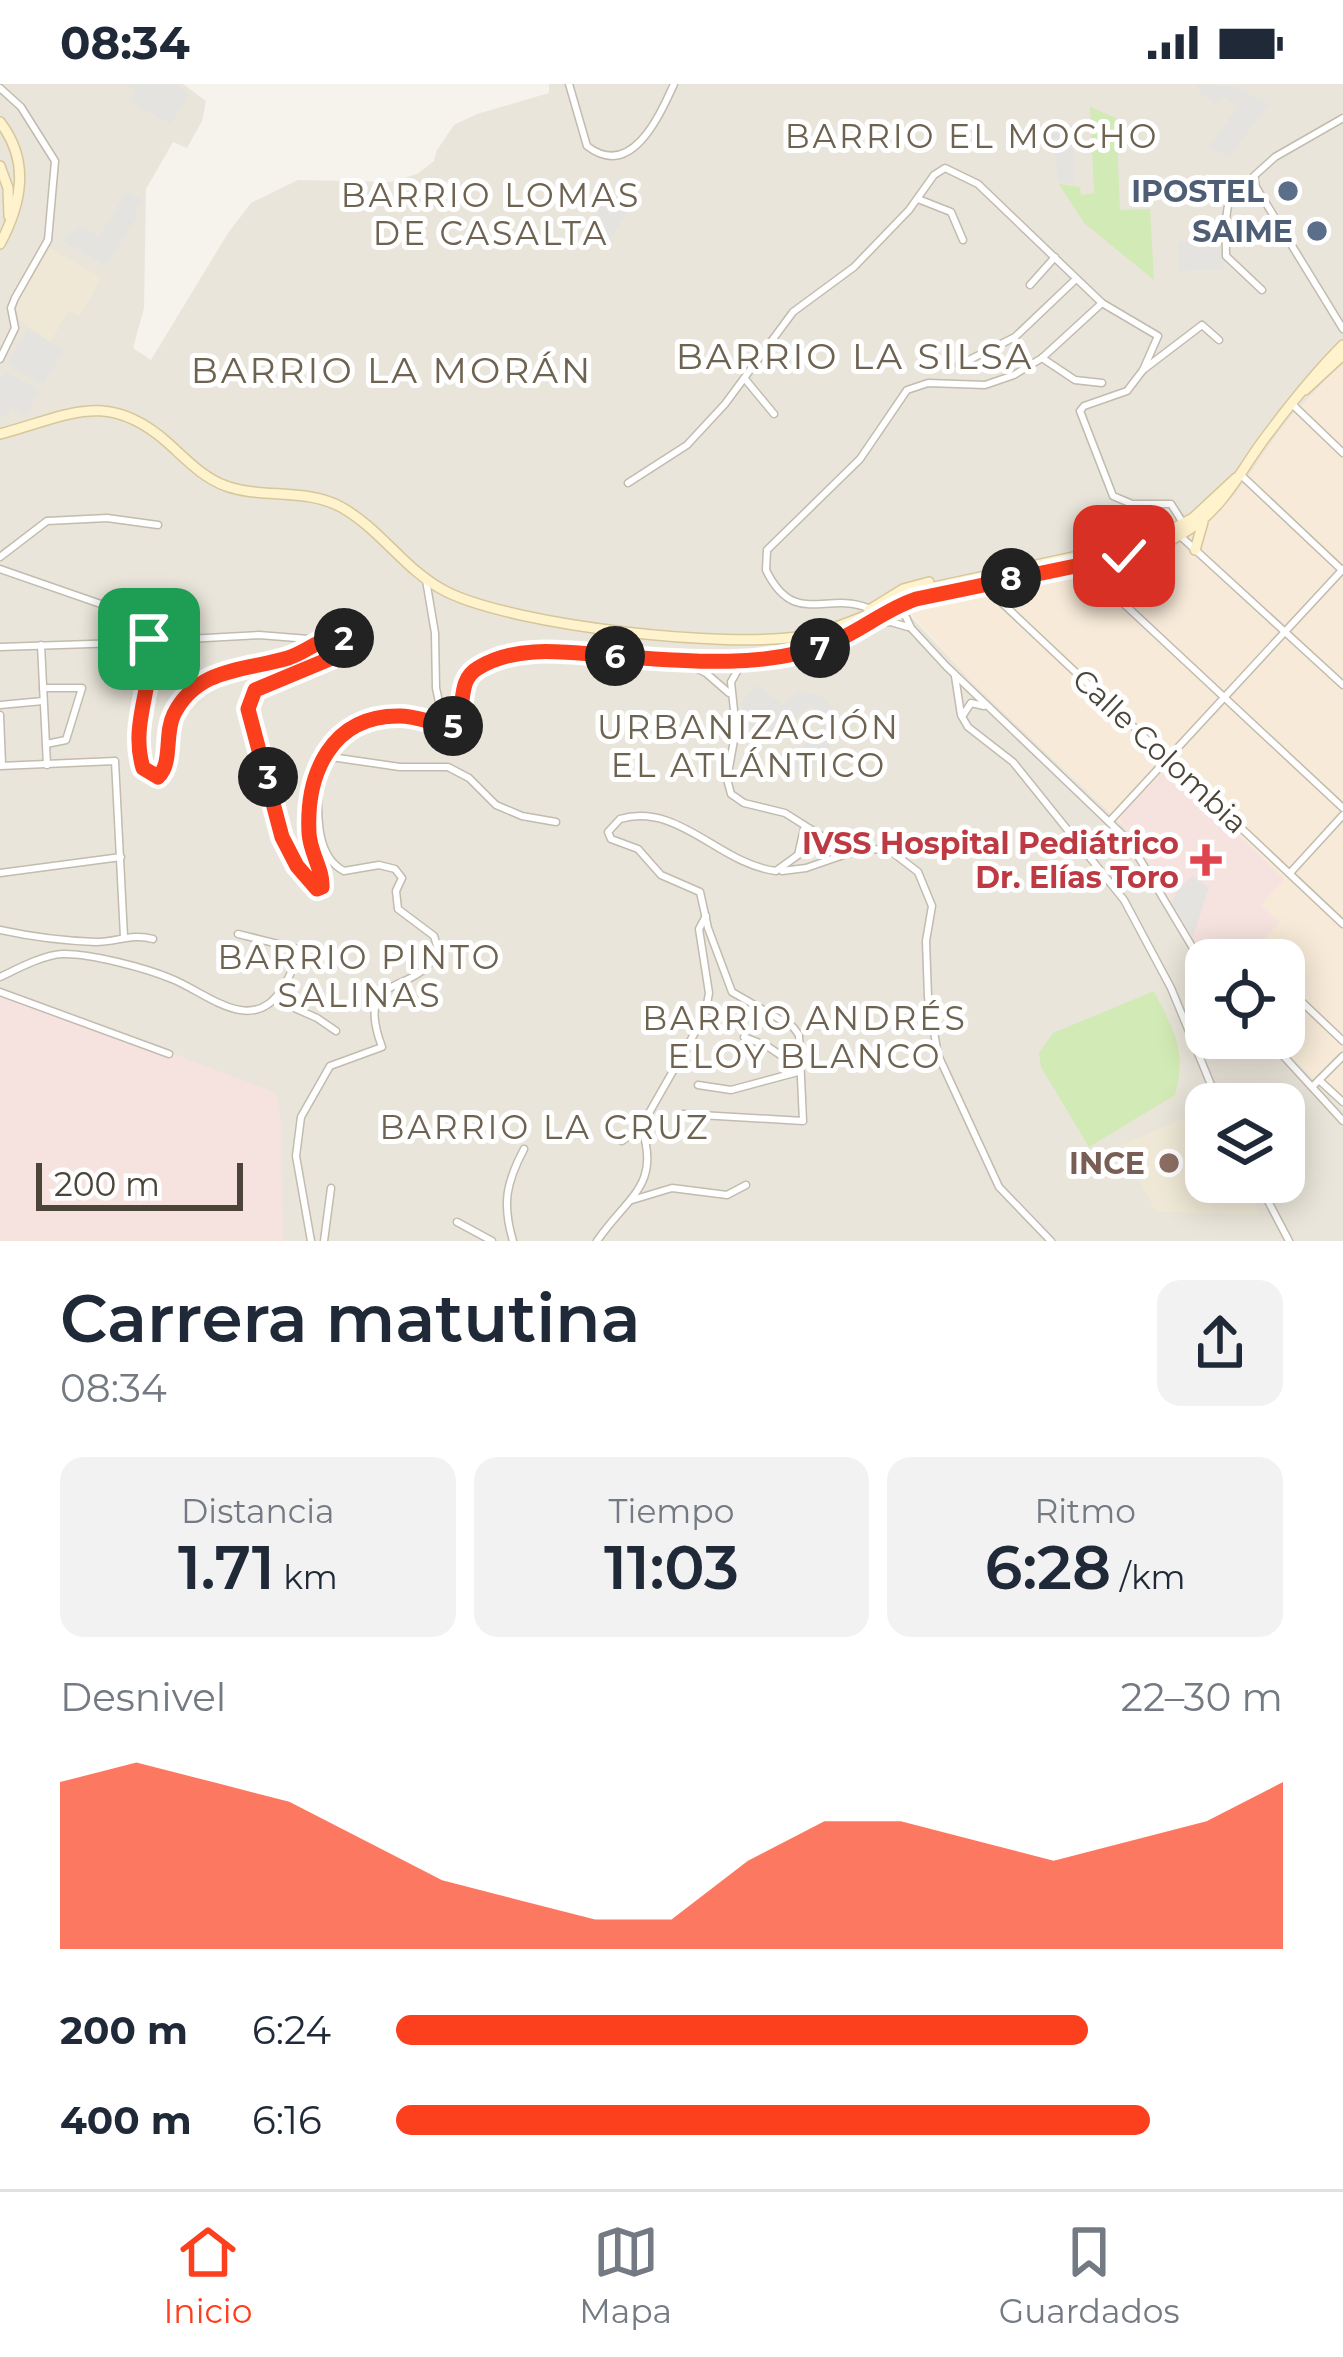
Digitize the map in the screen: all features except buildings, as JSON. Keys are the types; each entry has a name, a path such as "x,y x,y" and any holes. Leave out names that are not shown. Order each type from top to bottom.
{"main road":[{"path":"0,122 13,143 20,178 19,205 0,244"},
{"path":"0,166 8,188 9,228"},
{"path":"1195,550 1197,532 1208,516 1232,490 1309,380 1343,345"},
{"path":"1301,393 1343,355"},
{"path":"0,434 85,411 119,411 146,425 213,481 239,490 305,496 341,507 373,529 426,580 471,602 703,639 775,640 855,621 981,580 1135,549"},
{"path":"1179,530 1241,475"},
{"path":"1108,589 1107,573 1124,556 1208,516"},
{"path":"1084,559 1124,556"},
{"path":"855,621 886,597 916,585 952,578 981,580"},
{"path":"908,602 922,590 964,580"},
{"path":"891,607 916,585"}],"street":[{"path":"568,84 587,146 606,156 623,154 638,145 674,84"},
{"path":"0,88 21,107 55,161 48,239 15,298 11,308 15,328 0,359"},
{"path":"1262,290 1226,256 1230,194 1276,158 1343,118"},
{"path":"628,483 687,445 745,379 793,312 854,267 945,168 978,184 1102,303 1157,336 1127,392 1084,406 1080,417 1113,496 1132,504 1171,503 1179,530 1195,550 1343,685"},
{"path":"1254,177 1343,329"},
{"path":"918,199 954,215 963,240"},
{"path":"1030,285 1055,257"},
{"path":"959,365 1015,337 1076,278"},
{"path":"870,609 848,601 808,607 787,597 766,570 767,550 860,459 907,391 928,383 985,385 1014,376 1042,358 1102,303"},
{"path":"1142,370 1202,326 1219,340"},
{"path":"1042,358 1076,380 1102,383"},
{"path":"745,379 775,414"},
{"path":"1292,404 1343,453"},
{"path":"1109,822 1343,570 1241,475"},
{"path":"0,557 47,521 107,518 158,525"},
{"path":"1084,559 1108,589 1343,811 1290,873"},
{"path":"0,569 133,618 150,642 138,745 143,768 158,777 165,769 174,714 194,689 222,671 288,658 340,635 346,639 346,646 332,659 255,690 247,717 269,779 282,837 297,866 317,889 323,879 310,849 311,781 324,756 347,733 374,720 400,716 452,726 459,721 470,676 478,668 511,656 547,651 678,660 770,656"},
{"path":"426,580 444,725"},
{"name":"Calle Colombia","path":"981,580 1343,924"},
{"path":"908,602 905,615 910,628 1140,856 1187,939"},
{"path":"891,607 870,624 818,648 747,662 735,672 731,682 736,736 727,779 731,794 744,803 784,814 831,842 900,856 924,881 932,906 926,941 928,997 940,1063 999,1187 1051,1241"},
{"path":"870,624 891,622 910,628"},
{"path":"169,640 259,634 322,640"},
{"path":"0,647 150,642"},
{"path":"41,645 46,765"},
{"path":"678,660 706,674 733,698"},
{"path":"955,676 962,718 1012,762 1108,876 1162,969 1210,1083"},
{"path":"43,688 80,687 64,742 46,744"},
{"path":"0,705 43,700"},
{"path":"962,718 971,703 991,709"},
{"path":"0,715 1,766 115,761 124,938"},
{"path":"324,756 400,767 448,767 469,778 496,805 556,823"},
{"path":"311,1241 295,1149 301,1117 330,1066 382,1047 374,1002 386,989 431,962 438,950 434,936 398,909 396,891 402,878 395,868 379,865 344,871 328,858 320,823 318,766"},
{"path":"683,1114 802,1121 797,1031 732,992 703,897 695,888 661,875 638,849 608,838 615,822 635,815 658,816 747,865 779,871 806,868 870,847"},
{"path":"779,871 801,848 803,826"},
{"path":"0,873 121,856"},
{"path":"622,1141 641,1127 705,1015 710,993 699,928 706,916"},
{"path":"0,930 46,940 153,940"},
{"path":"0,977 61,954 153,972 240,1011 262,1007 290,977 298,952 296,947 265,944 238,934"},
{"path":"46,940 61,954"},
{"path":"95,959 97,942"},
{"path":"0,992 169,1054"},
{"path":"274,999 336,1031"},
{"path":"1305,1005 1343,1041"},
{"path":"744,1036 767,1046 798,1070"},
{"path":"1312,1087 1343,1057"},
{"path":"1286,1059 1343,1121"},
{"path":"698,1085 722,1091 798,1070"},
{"path":"1319,1080 1343,1102"},
{"path":"597,1241 640,1186 650,1165 641,1127"},
{"path":"514,1241 505,1196 524,1149"},
{"path":"628,1201 672,1188 727,1196 746,1185"},
{"path":"324,1241 331,1188"},
{"path":"1269,1203 1289,1241"},
{"path":"457,1222 492,1241"}],"shaded area":[{"path":"0,84 183,84 206,101 202,121 187,148 173,142 146,189 144,308 133,348 151,360 251,203 298,180 391,182 417,174 434,161 454,125 549,93 549,84 1343,84 1343,362 1286,422 1237,492 1205,526 1176,546 1123,567 1066,570 961,592 915,606 910,615 972,682 1133,835 1193,939 1185,939 1185,1059 1294,1059 1343,1109 1343,1241 0,1241"},
{"path":"127,84 174,84 189,94 171,124 130,102 136,89"},
{"path":"1197,84 1236,87 1269,104 1229,157 1209,147 1238,106 1223,96 1216,105 1200,93"},
{"path":"1058,123 1073,123 1074,185 1058,181 1054,144 1049,140"},
{"path":"127,192 142,200 135,212 138,215 106,266 61,240 81,226 99,236"},
{"path":"604,195 631,206 606,246 588,242"},
{"path":"1178,242 1223,247 1223,270 1179,271"},
{"path":"50,248 102,278 79,316 69,311 50,342 19,320 16,304"},
{"path":"28,329 64,350 43,385 7,364"},
{"path":"1343,362 1343,1109 1294,1059 1305,1059 1305,939 1193,939 1133,835 972,682 910,613 919,604 961,592 1066,570 1123,567 1176,546 1205,526 1237,492 1286,422"},
{"path":"5,371 39,391 25,416 11,408 5,417 0,414 0,380"},
{"path":"756,684 783,705 797,692 819,695 834,708 836,732 829,748 807,771 780,774 826,719 825,713 810,705 771,744 746,722 741,704"},
{"name":"IVSS Hospital Pediátrico Dr. Elías Toro","path":"1165,770 1284,879 1261,905 1280,922 1264,939 1193,939 1133,835 1120,821"},
{"path":"1193,875 1209,888 1193,937 1171,904"},
{"path":"0,988 276,1093 283,1241 0,1241"},
{"name":"INCE","path":"1185,1118 1185,1203 1255,1203 1261,1215 1156,1212 1121,1145"}],"green space":[{"path":"1090,107 1116,118 1120,210 1150,209 1154,280 1084,223 1059,184 1080,187 1081,195 1094,193"},
{"path":"1154,991 1179,1052 1175,1095 1089,1147 1041,1067 1039,1053 1053,1033"}],"place":[{"name":"IPOSTEL","path":"1288,191"},
{"name":"SAIME","path":"1317,231"},
{"name":"IVSS Hospital Pediátrico Dr. Elías Toro","path":"1206,860"},
{"name":"INCE","path":"1169,1163"}],"district":[{"name":"BARRIO EL MOCHO","path":"972,136"},
{"name":"BARRIO LOMAS DE CASALTA","path":"491,214"},
{"name":"BARRIO LA SILSA","path":"855,356"},
{"name":"BARRIO LA MORÁN","path":"392,370"},
{"name":"URBANIZACIÓN EL ATLÁNTICO","path":"749,746"},
{"name":"BARRIO PINTO SALINAS","path":"360,976"},
{"name":"BARRIO ANDRÉS ELOY BLANCO","path":"805,1037"},
{"name":"BARRIO LA CRUZ","path":"545,1127"}],"route":[{"path":"149,639 151,665 137,727 138,745 146,773 158,777 165,769 174,714 203,682 222,671 297,655 330,637 346,639 339,655 255,690 247,717 269,779 282,837 309,884 317,889 323,879 310,849 308,800 311,781 324,756 347,733 374,720 400,716 455,725 466,682 478,668 522,653 547,651 696,660 805,652 846,638 891,607 916,599 1124,556"}]}
